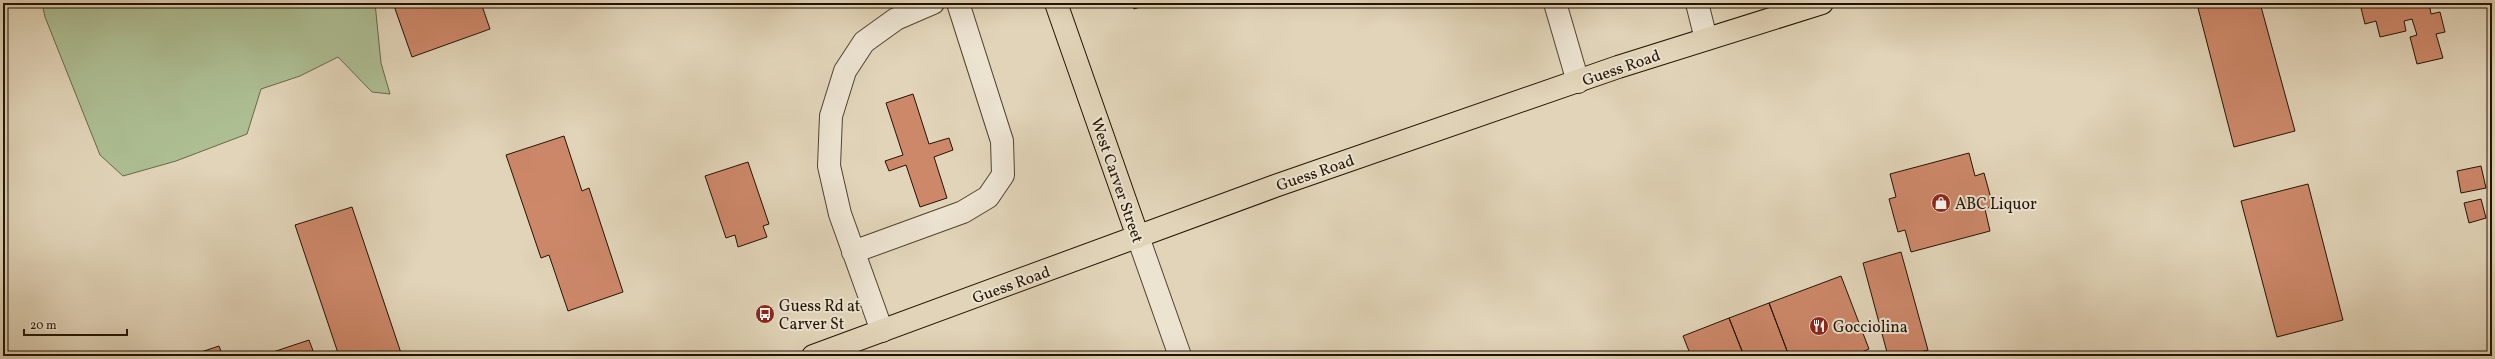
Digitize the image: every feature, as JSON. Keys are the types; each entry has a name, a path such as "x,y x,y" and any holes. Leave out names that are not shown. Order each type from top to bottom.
{"main road":[{"name":"West Carver Street","path":"1056,3 1138,237"},
{"name":"Guess Road","path":"813,356 1275,186 1706,39 1788,8 1822,3"}],"street":[{"path":"882,331 840,214 829,166 831,116 845,71 864,42 896,19 933,3"},
{"path":"853,252 963,212 988,197 1003,175 1002,141 958,3"},
{"path":"1554,3 1578,82"},
{"path":"1697,3 1706,39"},
{"name":"West Carver Street","path":"1138,237 1180,356"}],"green space":[{"path":"42,3 375,3 381,63 390,94 372,92 338,57 300,76 261,89 247,134 176,161 123,176 100,155 45,17"}],"building":[{"path":"393,3 481,3 490,29 412,57"},
{"path":"1131,3 1152,3 1134,9"},
{"path":"2216,3 2260,3 2295,131 2234,147 2198,8"},
{"path":"2429,3 2431,14 2440,12 2445,32 2436,34 2443,58 2417,64 2410,37 2417,35 2412,19 2404,21 2406,31 2380,37 2376,21 2365,24 2360,4"},
{"path":"913,94 929,144 949,138 953,150 934,157 947,198 920,207 906,165 889,171 885,161 903,155 886,103"},
{"path":"564,136 582,191 589,188 623,292 568,311 549,255 541,258 506,155"},
{"name":"ABC Liquor","path":"1969,153 1975,176 1984,173 1993,206 1985,209 1990,231 1911,252 1905,230 1898,232 1889,199 1896,197 1890,174"},
{"path":"748,162 769,224 763,226 767,237 738,247 735,235 726,238 705,176"},
{"path":"2481,166 2486,188 2461,193 2457,171"},
{"path":"2308,184 2343,320 2277,337 2241,201"},
{"path":"2481,199 2486,218 2469,223 2464,203"},
{"path":"352,207 402,356 339,356 295,225"},
{"path":"1901,252 1928,350 1905,356 1888,356 1863,263"},
{"name":"Gocciolina","path":"1841,276 1869,349 1852,356 1789,356 1769,303"},
{"path":"1769,303 1789,356 1744,356 1729,318"},
{"path":"1729,318 1744,356 1691,356 1683,336"},
{"path":"309,340 315,356 264,355"},
{"path":"219,346 222,354 225,356 199,356 198,353"}],"place":[{"name":"ABC Liquor","path":"1941,203"},
{"name":"Guess Rd at Carver St","path":"765,314"},
{"name":"Gocciolina","path":"1819,326"}]}
